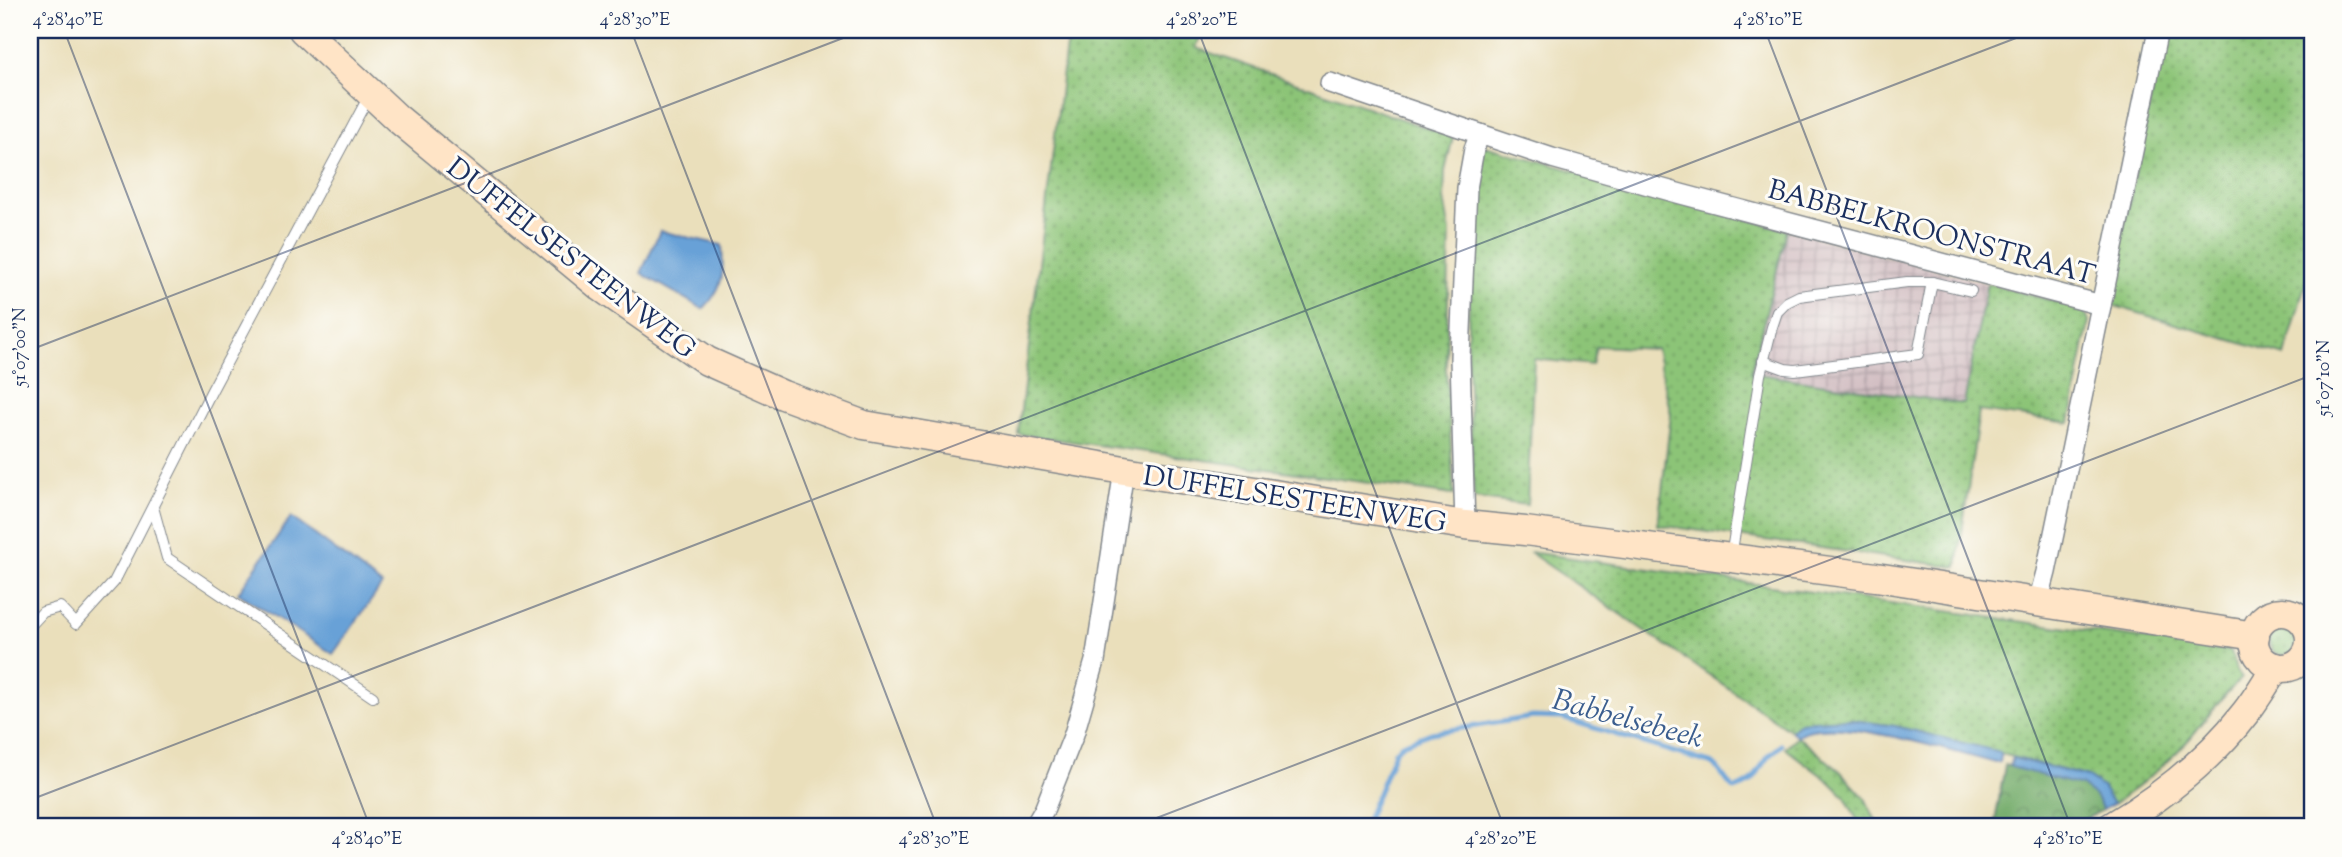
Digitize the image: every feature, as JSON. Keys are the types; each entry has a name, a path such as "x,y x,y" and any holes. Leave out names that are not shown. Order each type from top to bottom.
{"street":[{"name":"DUFFELSESTEENWEG","path":"303,30 371,94 477,186 601,287 707,361 783,395 864,425 1465,525 1876,577 2255,636"},
{"name":"BABBELKROONSTRAAT","path":"1330,83 1552,158 2101,305 2158,30"},
{"path":"1465,525 1461,317 1467,188 1474,149 1480,134"},
{"path":"2038,602 2101,305"},
{"name":"DUFFELSESTEENWEG","path":"1034,827 1044,810 1074,734 1096,661 1124,470"},
{"path":"2275,614 2296,616 2309,632 2301,661 2285,668 2276,667 2261,659 2257,652 2255,636 2258,626 2275,614"},
{"path":"2111,827 2146,807 2174,785 2245,713 2276,667"}],"lane":[{"path":"30,626 43,612 60,607 76,624 114,582 212,390 371,94"},
{"path":"1731,558 1763,361 1777,312 1787,302 1799,296 1907,282 1932,282 1971,291"},
{"path":"1763,361 1784,369 1796,370 1918,354 1932,282"},
{"path":"153,507 167,558 373,697"}],"shaded area":[{"path":"1787,230 1987,283 1965,404 1751,373"}],"green space":[{"path":"1068,30 1203,30 1196,48 1453,137 1445,171 1444,199 1450,232 1446,368 1454,495 1018,434"},
{"path":"2165,30 2312,30 2312,259 2285,356 2108,304"},
{"path":"1485,146 1787,230 1751,373 1964,404 1987,283 2084,312 2089,321 2070,423 1979,411 1957,567 1658,525 1671,414 1656,349 1596,346 1592,365 1534,359 1527,505 1474,498 1467,348 1475,185"},
{"path":"1529,552 2231,651 2236,669 2242,678 2175,754 2113,804 2100,786 2082,775 1895,726 1846,719 1800,722 1791,731"},
{"path":"2283,627 2293,631 2297,641 2293,651 2283,655 2273,651 2269,641 2273,631"},
{"path":"1797,736 1840,771 1865,798 1879,827 1861,827 1845,797 1830,782 1785,748"},
{"path":"2005,765 2082,786 2095,796 2103,810 2069,827 1994,827"}],"water":[{"path":"660,231 722,245 723,264 719,287 703,309 641,273"},
{"path":"291,517 382,585 333,654 238,593"},
{"path":"1846,719 1895,726 2000,752 2000,762 1863,731 1813,730 1797,736 1791,731 1800,722"},
{"path":"2013,758 2088,777 2102,787 2113,804 2103,810 2095,796 2082,786 2011,767"}],"waterway":[{"name":"Babbelsebeek","path":"1364,827 1395,752 1402,744 1431,733 1533,717 1562,718 1713,764 1734,789 1752,780 1768,757 1781,745"}]}
